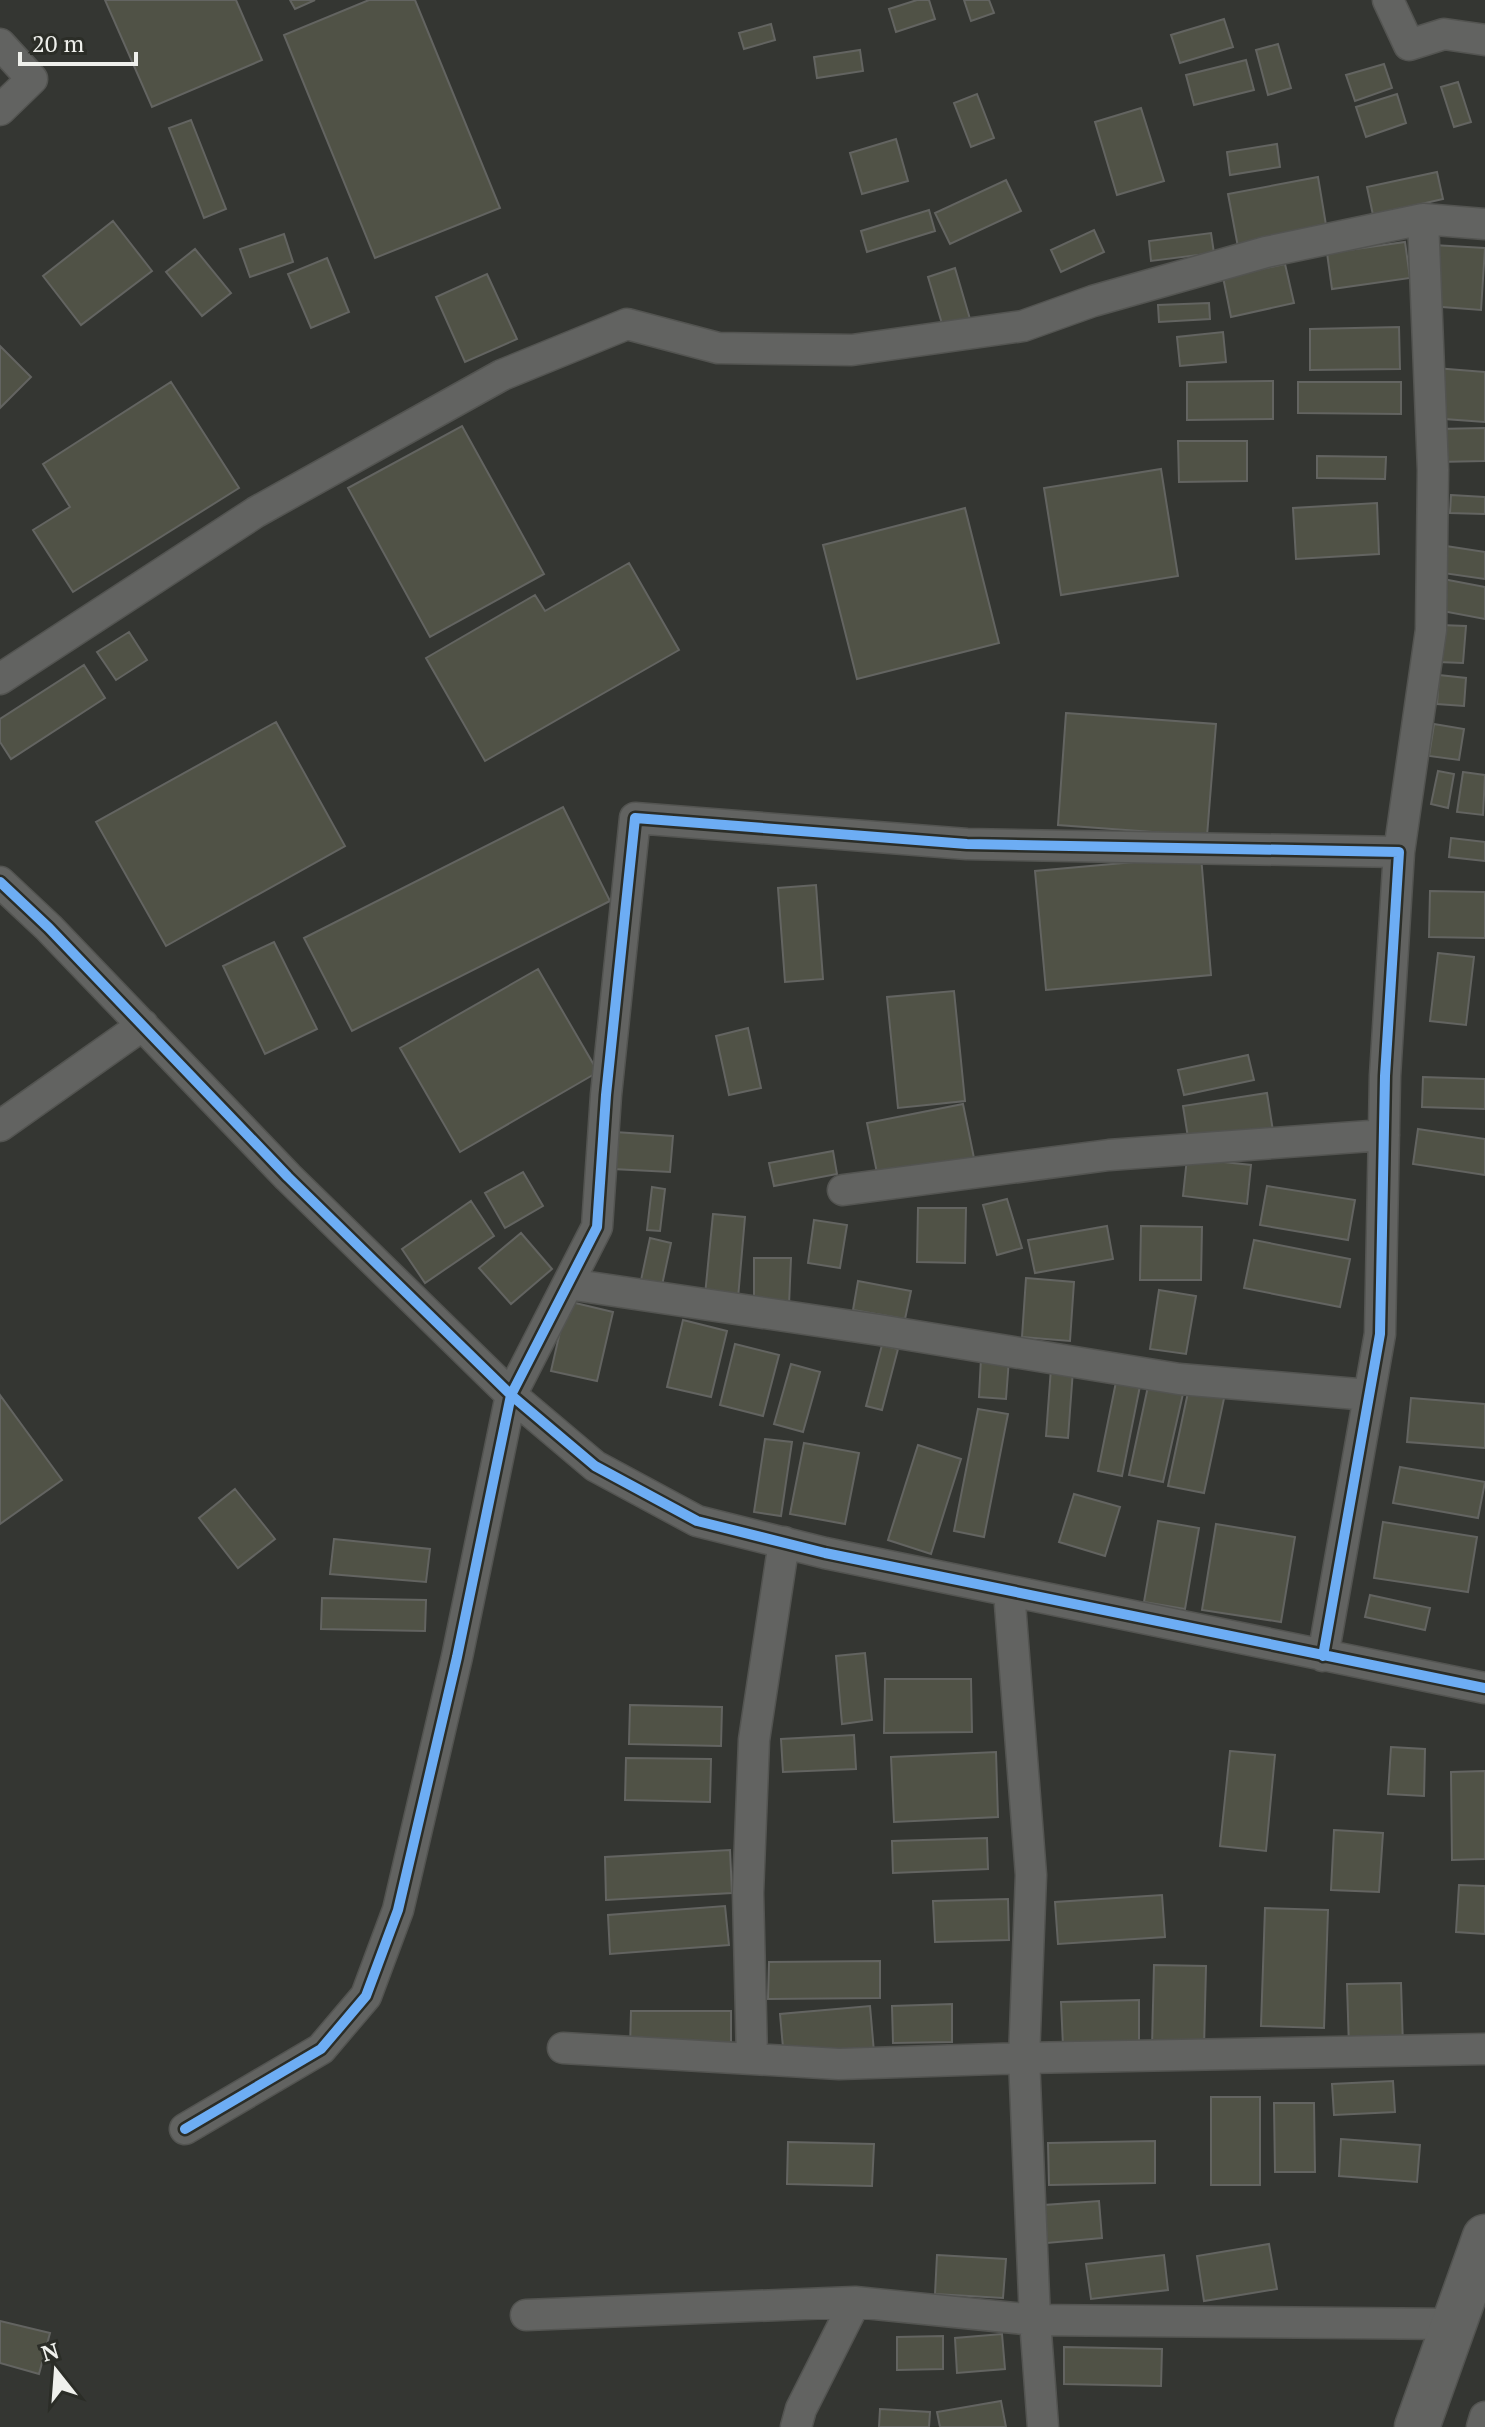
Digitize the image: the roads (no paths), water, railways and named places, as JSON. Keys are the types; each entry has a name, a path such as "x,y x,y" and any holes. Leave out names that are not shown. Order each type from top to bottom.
{"street":[{"path":"1388,0 1409,45 1444,34 1485,40"},
{"path":"0,44 32,79 0,110"},
{"path":"1323,1656 1380,1334 1384,1135 1399,852 1431,630 1433,470 1423,219"},
{"path":"0,679 256,512 502,375 627,324 718,348 852,350 1023,326 1093,301 1266,252 1423,219 1485,224"},
{"path":"185,2129 321,2049 366,1996 398,1910 457,1657 511,1395 597,1227 606,1095 635,818 967,844 1399,852"},
{"path":"0,882 143,1025 288,1177 511,1395 595,1466 697,1521 1009,1591 1485,1688"},
{"path":"0,1126 143,1025"},
{"path":"843,1190 1109,1155 1384,1135"},
{"path":"568,1284 1179,1379 1369,1395"},
{"path":"752,2059 748,1893 754,1740 784,1542"},
{"path":"1009,1591 1031,1875 1024,2058 1035,2320 1043,2427"},
{"path":"563,2048 839,2064 1485,2049"},
{"path":"1417,2427 1485,2237"},
{"path":"796,2427 801,2409 855,2302"},
{"path":"526,2315 855,2302 1035,2320 1453,2324"},
{"path":"1482,2427 1485,2417"}]}
